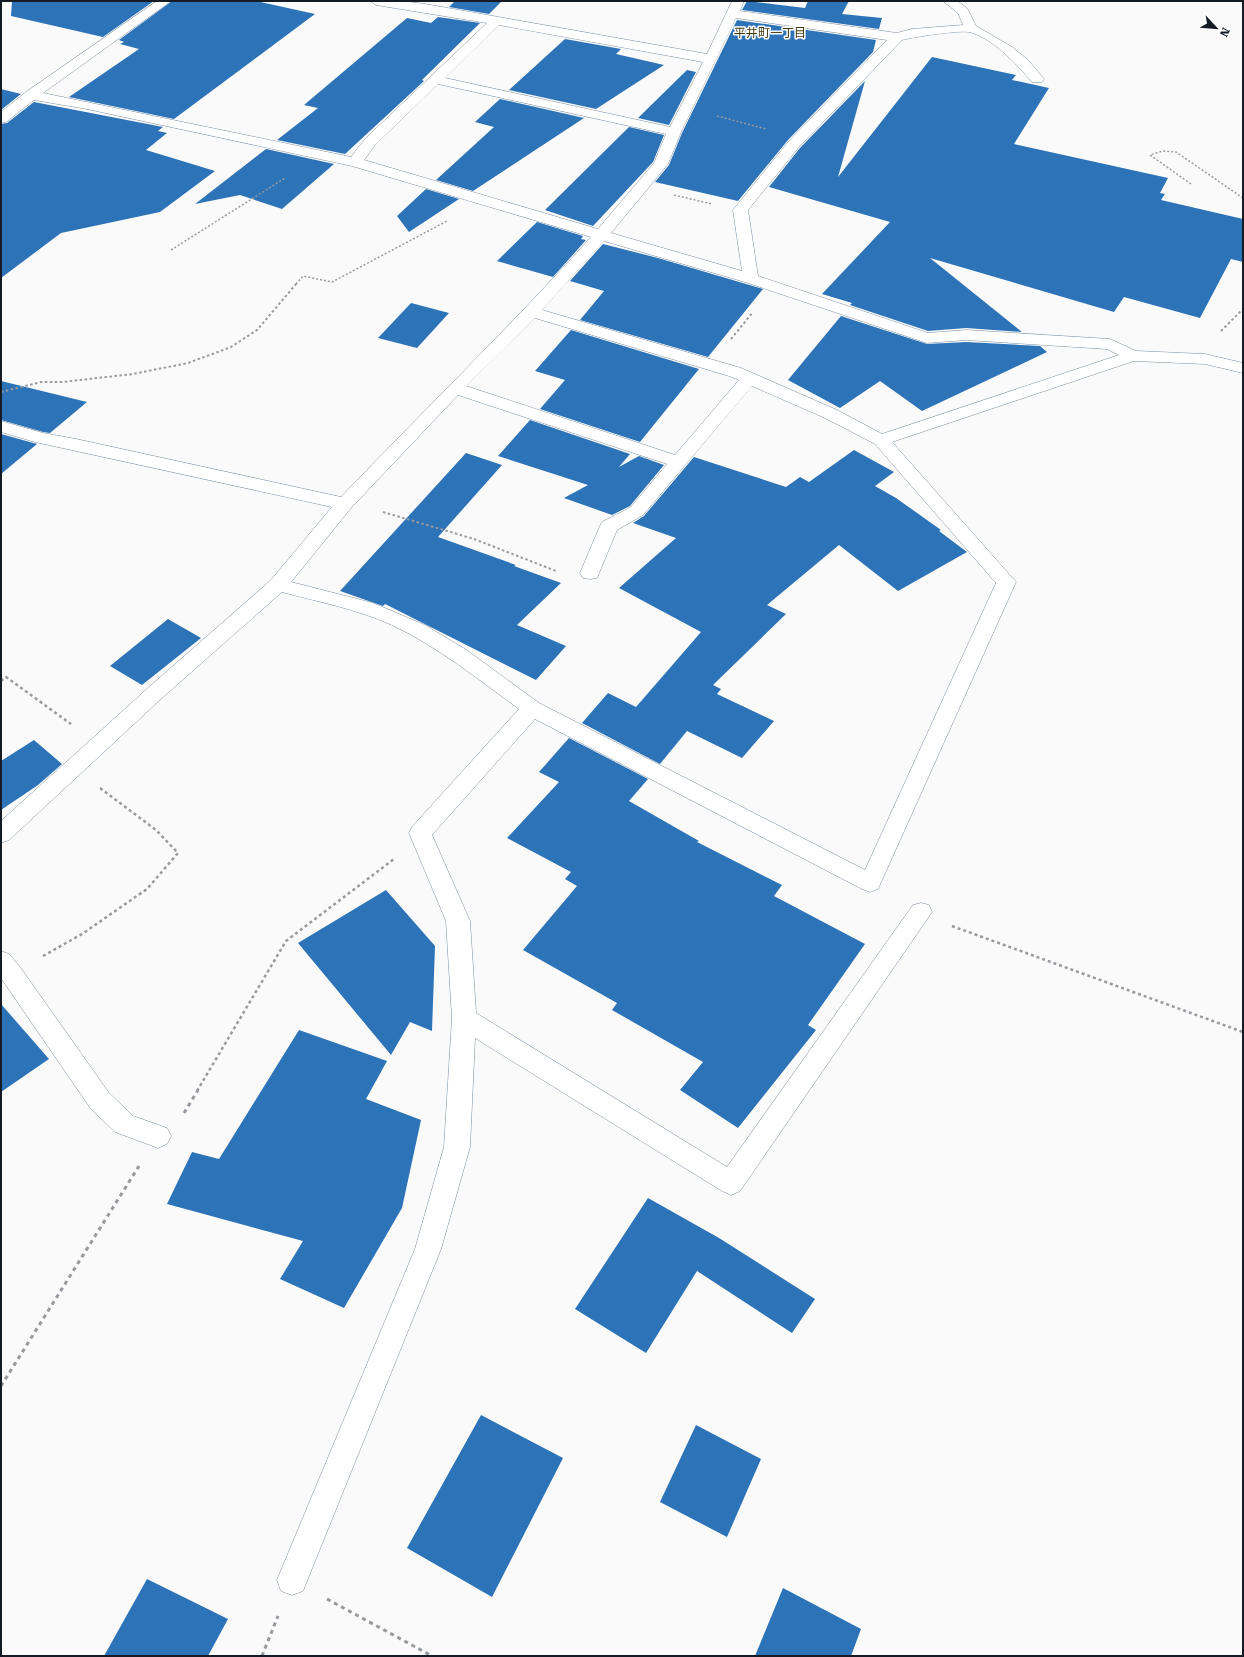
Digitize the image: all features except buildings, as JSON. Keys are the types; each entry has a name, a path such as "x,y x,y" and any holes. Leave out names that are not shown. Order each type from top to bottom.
{"street":[{"path":"1,119 31,95 165,1"},
{"path":"376,1 711,59"},
{"path":"1,834 155,693 278,585 346,503 455,388 532,312 602,234 661,164 674,132 711,59 738,1"},
{"path":"949,1 963,11 971,28"},
{"path":"732,14 898,37 912,33 971,28 1003,44 1028,68 1037,79"},
{"path":"354,162 370,142 496,21"},
{"path":"751,279 740,210 800,138 898,37"},
{"path":"436,80 674,132"},
{"path":"31,95 322,154 354,162 751,279 927,338 966,335 1110,344 1133,356"},
{"path":"278,585 378,612 417,630 472,665 532,708 870,883 1006,582 881,440 831,414 749,378 711,365 532,312"},
{"path":"881,440 1133,356 1205,359 1243,368"},
{"path":"590,573 609,526 637,511 749,378"},
{"path":"455,388 678,462"},
{"path":"1,426 41,438 76,444 346,503"},
{"path":"292,1580 428,1249 457,1147 464,1018 458,921 420,833 532,708"},
{"path":"464,1018 731,1183 921,912"},
{"path":"7,967 100,1101 124,1124 158,1136"}],"path":[{"path":"687,108 800,138"},
{"path":"1191,184 1150,155 1155,152 1167,150 1176,152 1243,198"},
{"path":"171,250 322,154"},
{"path":"642,187 740,210"},
{"path":"1,392 41,382 62,382 133,374 188,363 231,347 257,330 303,276 332,282 486,201"},
{"path":"711,365 772,286"},
{"path":"346,503 474,539 556,571"},
{"path":"1,681 6,677 99,745"},
{"path":"7,967 82,934 147,889 178,853 156,830 101,789 71,770"},
{"path":"1,1386 158,1136 174,1131 286,941 405,851 423,841"},
{"path":"921,912 967,932 1243,1032"},
{"path":"262,1656 292,1580 432,1656"}],"district":[{"name":"平井町一丁目","path":"770,33"}]}
